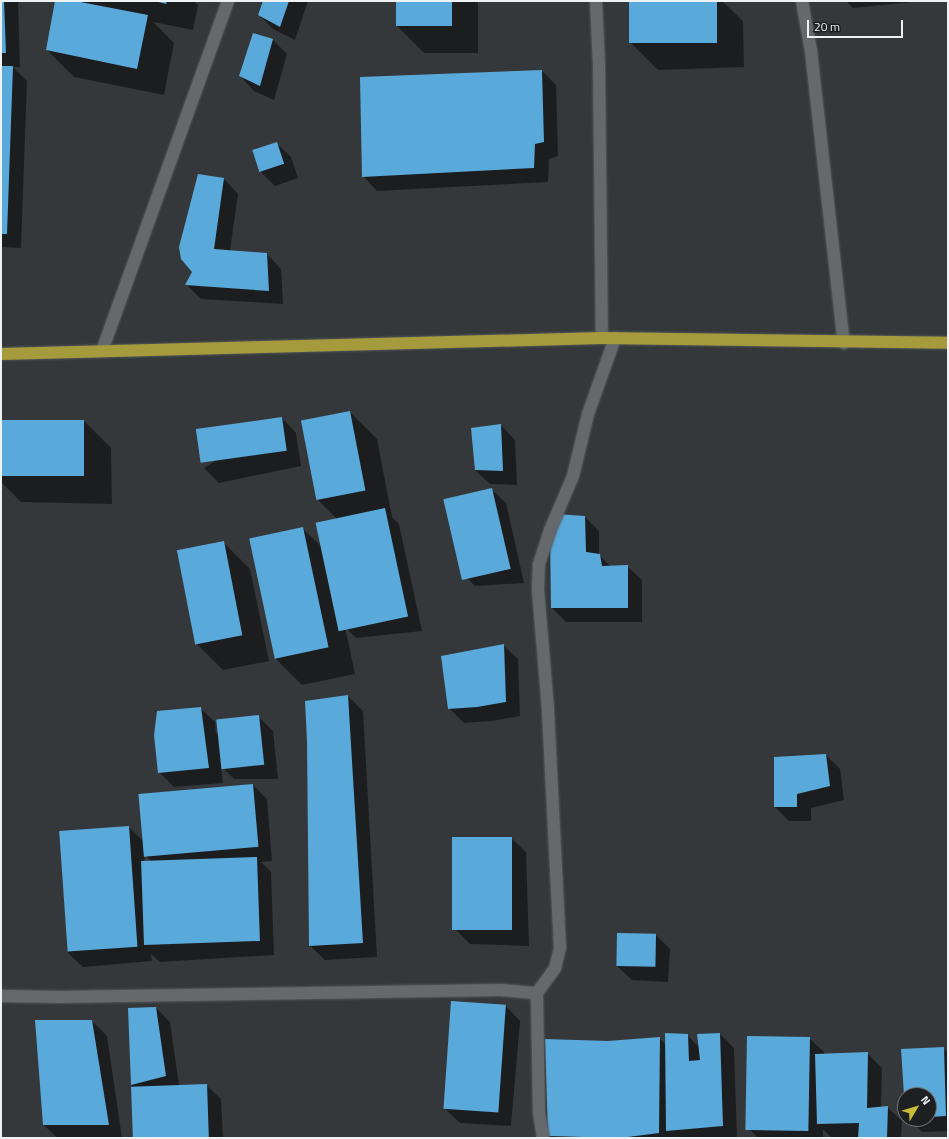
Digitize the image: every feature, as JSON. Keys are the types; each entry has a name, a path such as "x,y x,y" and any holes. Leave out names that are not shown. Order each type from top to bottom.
{"main road":[{"path":"1,354 602,338 948,343"}],"street":[{"path":"102,351 228,1"},
{"path":"596,1 599,65 602,338"},
{"path":"802,1 811,51 844,342"},
{"path":"543,1138 539,1113 537,993 555,968 560,948 548,717 538,589 539,564 550,530 573,476 588,414 615,338"},
{"path":"1,996 60,997 500,990 537,993"}],"building":[{"path":"1,1 4,1 6,53 1,53"},
{"path":"55,1 75,1 148,15 137,69 46,50"},
{"path":"155,1 167,1 166,4"},
{"path":"263,1 289,1 280,27 258,15"},
{"path":"396,1 452,1 452,26 396,26"},
{"path":"629,1 717,1 717,43 629,43"},
{"path":"253,33 273,39 260,86 239,76"},
{"path":"1,66 13,66 7,234 1,234"},
{"path":"542,70 544,142 535,144 534,168 362,177 360,77"},
{"path":"277,142 284,164 259,172 252,150"},
{"path":"198,174 224,178 214,249 267,253 269,291 185,285 192,272 181,259 179,247"},
{"path":"350,411 365,491 316,500 301,421"},
{"path":"282,417 287,451 201,463 196,429"},
{"path":"1,420 84,420 84,476 1,476"},
{"path":"501,424 503,471 475,470 471,428"},
{"path":"492,488 511,569 462,580 443,499"},
{"path":"385,508 408,617 339,631 316,523"},
{"path":"557,514 585,516 586,552 600,554 602,566 628,565 628,608 551,608 550,530"},
{"path":"303,527 329,647 275,659 249,538"},
{"path":"224,541 242,635 195,644 177,550"},
{"path":"504,644 506,702 477,707 448,709 441,656"},
{"path":"348,695 363,943 309,946 307,741 305,701"},
{"path":"201,707 209,768 158,773 154,735 157,711"},
{"path":"259,715 264,765 221,769 216,719"},
{"path":"826,754 830,786 797,794 797,807 774,807 774,757"},
{"path":"253,784 258,847 144,857 138,794"},
{"path":"129,826 137,947 68,952 59,831"},
{"path":"452,837 512,837 512,930 452,930"},
{"path":"257,857 260,941 144,945 141,861"},
{"path":"617,933 656,934 655,967 616,966"},
{"path":"451,1001 506,1005 498,1113 443,1109"},
{"path":"156,1007 166,1076 131,1085 128,1008"},
{"path":"35,1020 92,1020 109,1125 43,1125"},
{"path":"665,1033 688,1034 689,1061 700,1060 697,1034 720,1033 723,1126 666,1131"},
{"path":"747,1036 810,1037 808,1131 745,1130"},
{"path":"660,1037 659,1133 620,1138 548,1136 545,1039 608,1041"},
{"path":"944,1047 946,1116 937,1117 937,1087 903,1087 901,1049"},
{"path":"868,1052 867,1108 888,1106 887,1138 858,1138 859,1123 817,1124 815,1054"},
{"path":"207,1084 209,1138 133,1138 131,1087"}]}
